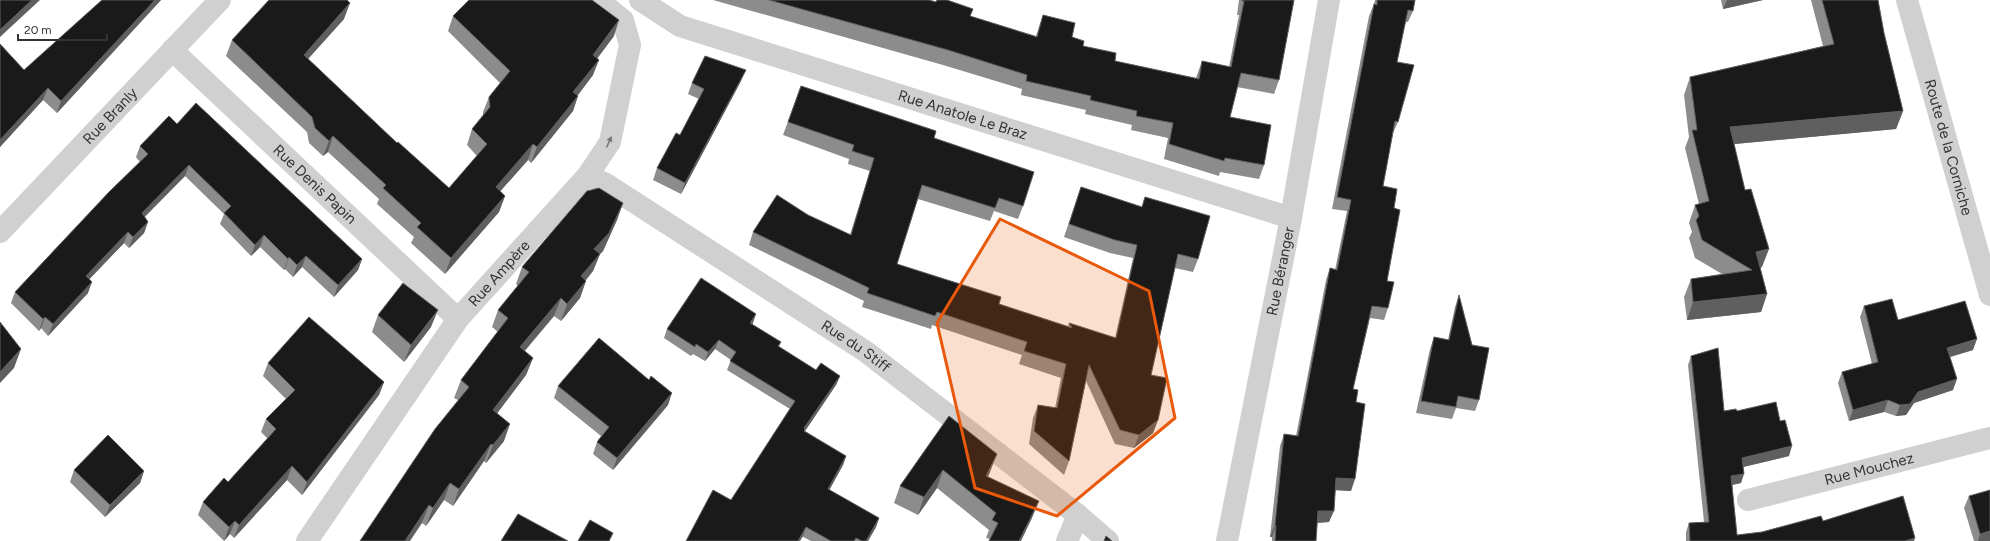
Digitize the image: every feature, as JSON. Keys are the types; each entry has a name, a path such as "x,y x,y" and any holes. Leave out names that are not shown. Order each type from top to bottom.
{"street":[{"name":"Rue Branly","path":"0,232 220,0"},
{"name":"Rue Ampère","path":"307,541 458,319 588,175 610,142 630,45 623,20 598,0"},
{"name":"Rue Anatole Le Braz","path":"640,0 680,26 1291,218"},
{"name":"Rue Béranger","path":"1227,541 1291,218 1329,0"},
{"name":"Route de la Corniche","path":"1907,0 1990,295"},
{"name":"Rue Denis Papin","path":"172,50 458,319"},
{"name":"Rue du Stiff","path":"588,175 612,188 865,352 1078,515 1108,541"},
{"name":"Rue Mouchez","path":"1748,500 1990,438"},
{"path":"1067,541 1078,515"}],"highlighted area":[{"path":"1000,219 1149,291 1175,418 1057,516 975,488 937,323"}],"building":[{"path":"0,0 32,0 0,30"},
{"path":"102,0 155,0 61,101 48,88 0,140 0,44 24,70"},
{"path":"269,0 347,0 350,3 304,55 397,143 398,142 449,188 487,144 472,129 490,107 489,97 510,71 453,16 469,0 592,0 619,20 593,55 599,60 573,92 578,96 537,147 533,144 496,187 505,196 451,258 417,227 421,223 383,188 386,185 333,136 329,141 315,128 312,117 232,40"},
{"path":"769,0 929,0 936,2 937,0 947,0 973,9 970,16 1037,37 1043,15 1075,23 1072,37 1084,41 1083,46 1116,53 1115,61 1199,79 1202,61 1231,67 1244,1 1242,0 1294,0 1279,80 1241,73 1230,117 1271,125 1264,165 1225,158 1224,161 1169,144 1173,123 1136,116 1137,111 1090,100 1091,96 1026,81 1027,75 948,50"},
{"path":"1377,0 1415,0 1413,11 1408,10 1397,62 1414,65 1398,122 1395,121 1383,186 1397,189 1394,208 1400,210 1387,281 1394,282 1388,308 1372,306 1353,389 1358,390 1356,402 1365,404 1355,479 1336,478 1334,511 1318,511 1316,541 1275,541 1275,525 1284,434 1298,436 1330,268 1337,270 1351,200 1337,197 1374,4 1377,5"},
{"path":"1822,0 1878,0 1884,33 1903,111 1730,127 1745,190 1751,189 1769,249 1756,252 1767,294 1693,302 1691,279 1752,270 1702,240 1696,220 1699,216 1695,205 1709,201 1692,130 1697,130 1690,77 1834,44"},
{"path":"705,56 746,70 685,183 657,168 676,133 680,135 704,89 692,83"},
{"path":"801,86 936,131 934,138 1034,172 1023,206 999,198 995,208 922,185 897,264 1001,297 999,304 1072,328 1069,323 1116,338 1137,245 1115,240 1069,224 1081,187 1142,207 1145,197 1210,216 1198,259 1178,254 1151,375 1167,378 1158,420 1139,435 1120,430 1089,365 1069,461 1034,431 1038,405 1057,408 1066,364 1024,351 1027,342 937,312 935,316 867,293 869,288 753,232 777,195 808,215 851,235 874,158 852,151 854,145 788,122"},
{"path":"196,103 362,259 338,285 306,256 297,265 289,257 288,259 264,235 255,245 224,213 231,206 189,165 142,213 148,222 133,237 128,232 86,276 92,282 53,324 45,317 43,319 15,292 109,192 148,154 140,146 169,116 177,124"},
{"path":"599,188 623,203 609,233 594,249 600,254 581,276 586,281 567,304 561,298 520,347 533,358 493,410 510,424 493,445 491,444 459,489 450,483 433,508 429,505 405,541 360,541 435,429 469,387 461,380 508,318 498,310 529,272 522,267 587,191"},
{"path":"701,278 756,314 750,323 781,342 778,346 816,370 821,363 840,376 804,428 804,431 846,456 828,489 879,518 866,541 856,538 854,541 831,541 806,527 798,541 686,541 713,490 731,500 795,401 730,361 736,352 719,340 708,352 696,344 695,347 667,329"},
{"path":"403,283 438,310 411,345 378,315"},
{"path":"1459,295 1472,345 1489,348 1479,400 1458,396 1456,407 1421,401 1434,337 1449,340"},
{"path":"1892,299 1898,320 1965,301 1977,339 1947,348 1957,379 1918,392 1910,404 1900,405 1888,400 1853,410 1842,372 1878,362 1864,306"},
{"path":"309,317 384,382 307,482 292,466 239,525 235,521 229,527 203,502 224,478 228,482 276,429 266,419 295,390 268,363"},
{"path":"0,322 21,349 0,372"},
{"path":"599,338 649,380 651,376 672,393 617,458 597,442 609,427 558,386"},
{"path":"1718,348 1724,411 1736,409 1737,411 1776,402 1780,421 1785,420 1792,446 1742,458 1744,474 1731,476 1737,535 1762,532 1821,516 1823,521 1903,496 1915,538 1905,541 1690,541 1689,523 1709,522 1691,356"},
{"path":"949,416 997,454 986,476 1039,501 1019,541 989,541 998,523 992,520 996,513 943,470 924,497 900,486"},
{"path":"108,435 144,471 110,505 74,470"},
{"path":"1990,490 1990,531 1980,534 1969,496"},
{"path":"518,514 568,541 501,541"},
{"path":"590,520 613,533 609,541 578,541"},
{"path":"1106,536 1112,541 1104,541"}]}
